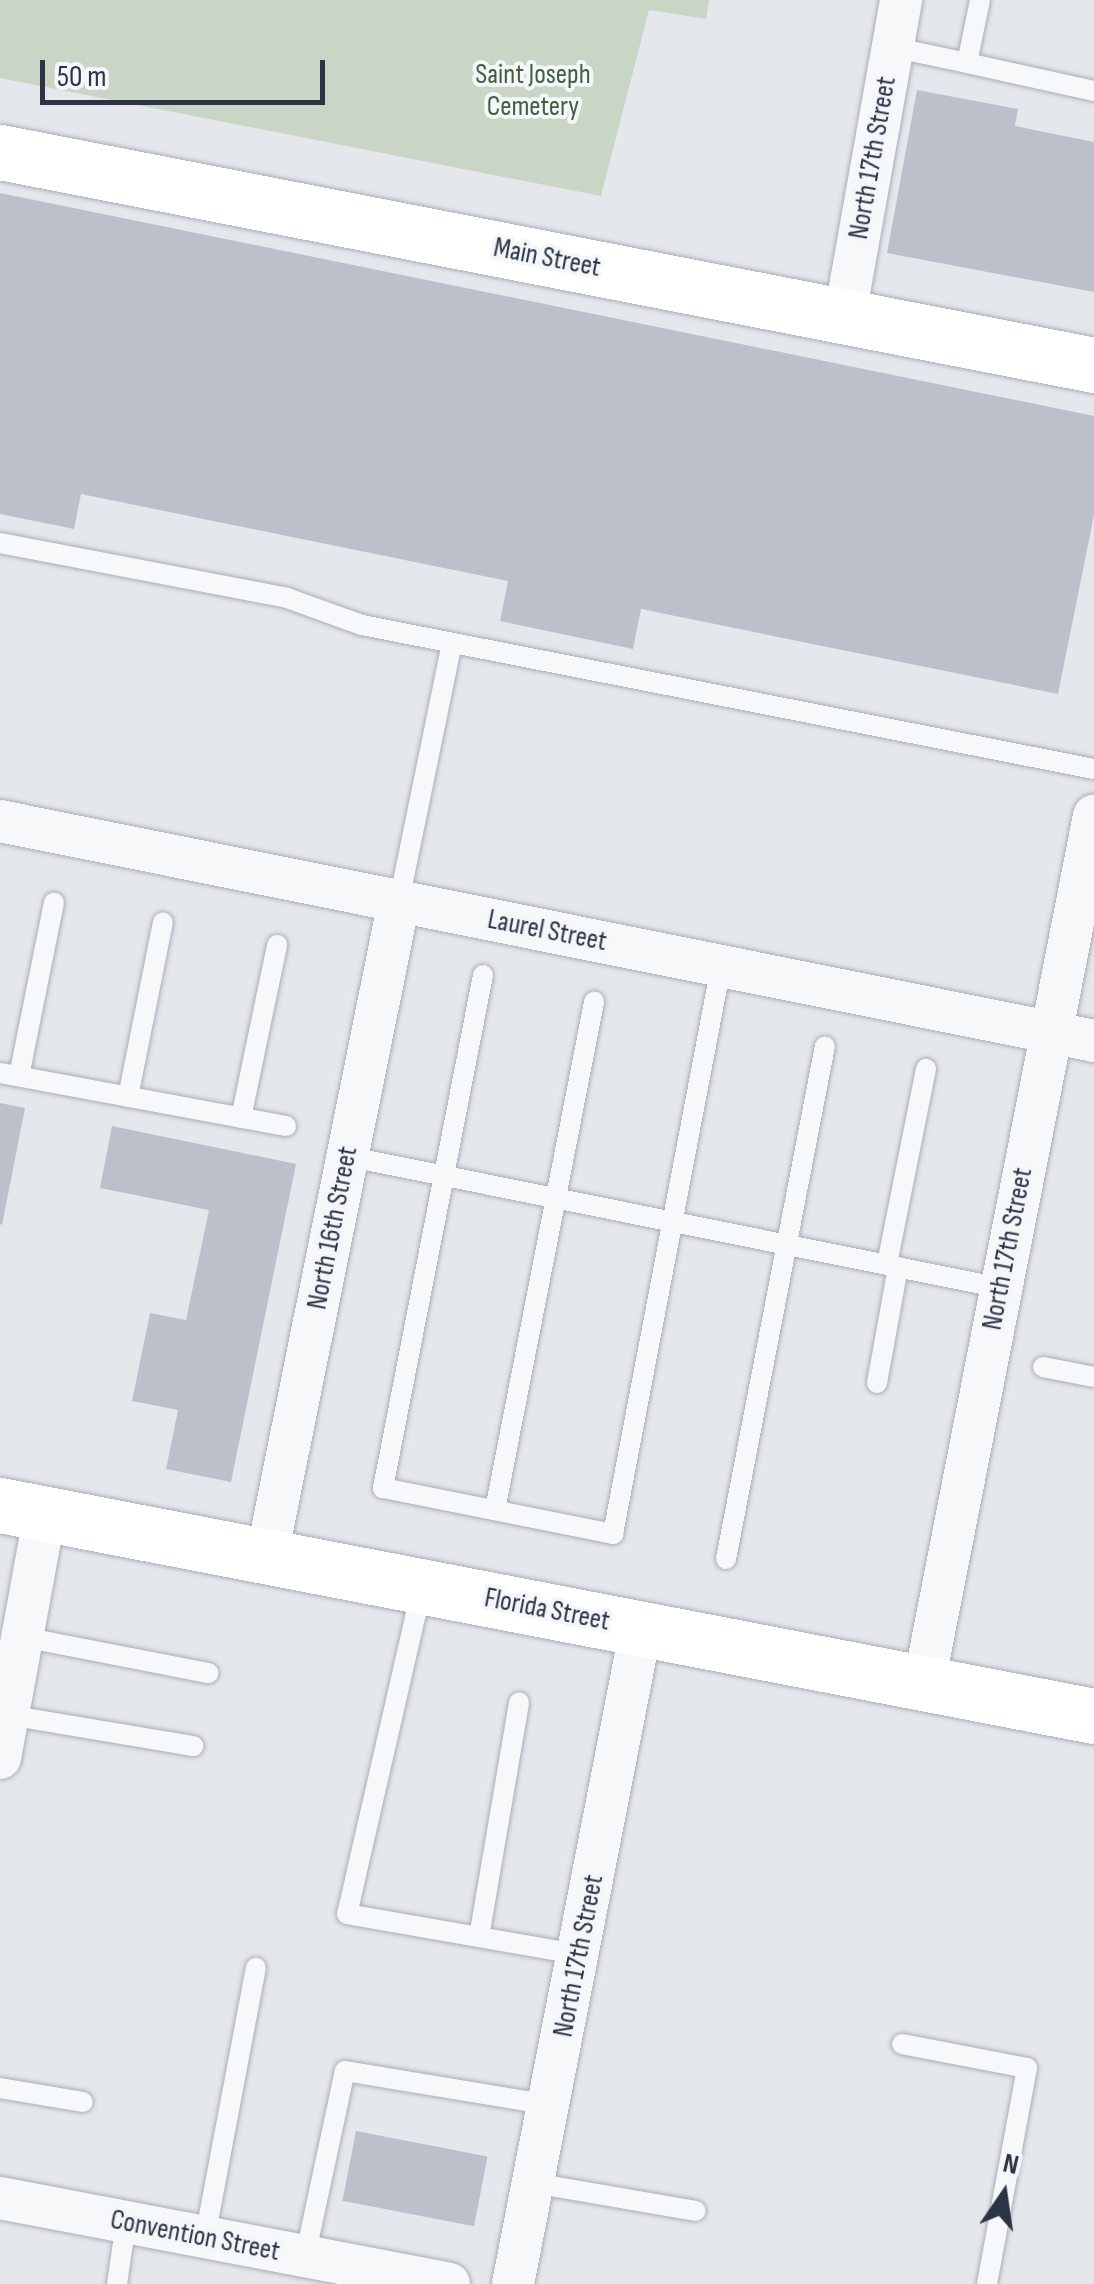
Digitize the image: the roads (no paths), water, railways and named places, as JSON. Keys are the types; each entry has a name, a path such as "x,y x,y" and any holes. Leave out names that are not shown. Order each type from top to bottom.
{"street":[{"name":"North 17th Street","path":"844,315 901,0"},
{"name":"Main Street","path":"0,152 1094,365"},
{"name":"North 17th Street","path":"924,1682 1094,816"},
{"name":"Laurel Street","path":"0,822 1094,1040"},
{"name":"North 16th Street","path":"267,1555 399,902"},
{"name":"Florida Street","path":"23,1510 1094,1716"},
{"path":"0,1758 22,1637 23,1510"},
{"name":"North 17th Street","path":"513,2284 641,1628"},
{"name":"Convention Street","path":"0,2198 449,2284"}],"lane":[{"path":"967,63 980,0"},
{"path":"892,48 1094,91"},
{"path":"0,543 287,598 362,625 1094,769"},
{"path":"399,902 452,643"},
{"path":"54,902 10,1074 286,1126"},
{"path":"128,1097 163,922"},
{"path":"241,1118 277,944"},
{"path":"483,975 383,1488 613,1534 721,966"},
{"path":"495,1510 594,1002"},
{"path":"726,1559 824,1046"},
{"path":"876,1383 926,1069"},
{"path":"346,1156 1001,1288"},
{"path":"1042,1367 1094,1377"},
{"path":"422,1586 347,1914 580,1955"},
{"path":"22,1637 209,1673"},
{"path":"479,1937 519,1702"},
{"path":"8,1715 194,1746"},
{"path":"205,2237 256,1968"},
{"path":"902,2044 1027,2068 987,2284"},
{"path":"305,2256 345,2072 550,2105"},
{"path":"0,2088 83,2102"},
{"path":"534,2183 696,2212"},
{"path":"117,2284 126,2222"}],"park label":[{"name":"Saint Joseph Cemetery","path":"533,91"}]}
